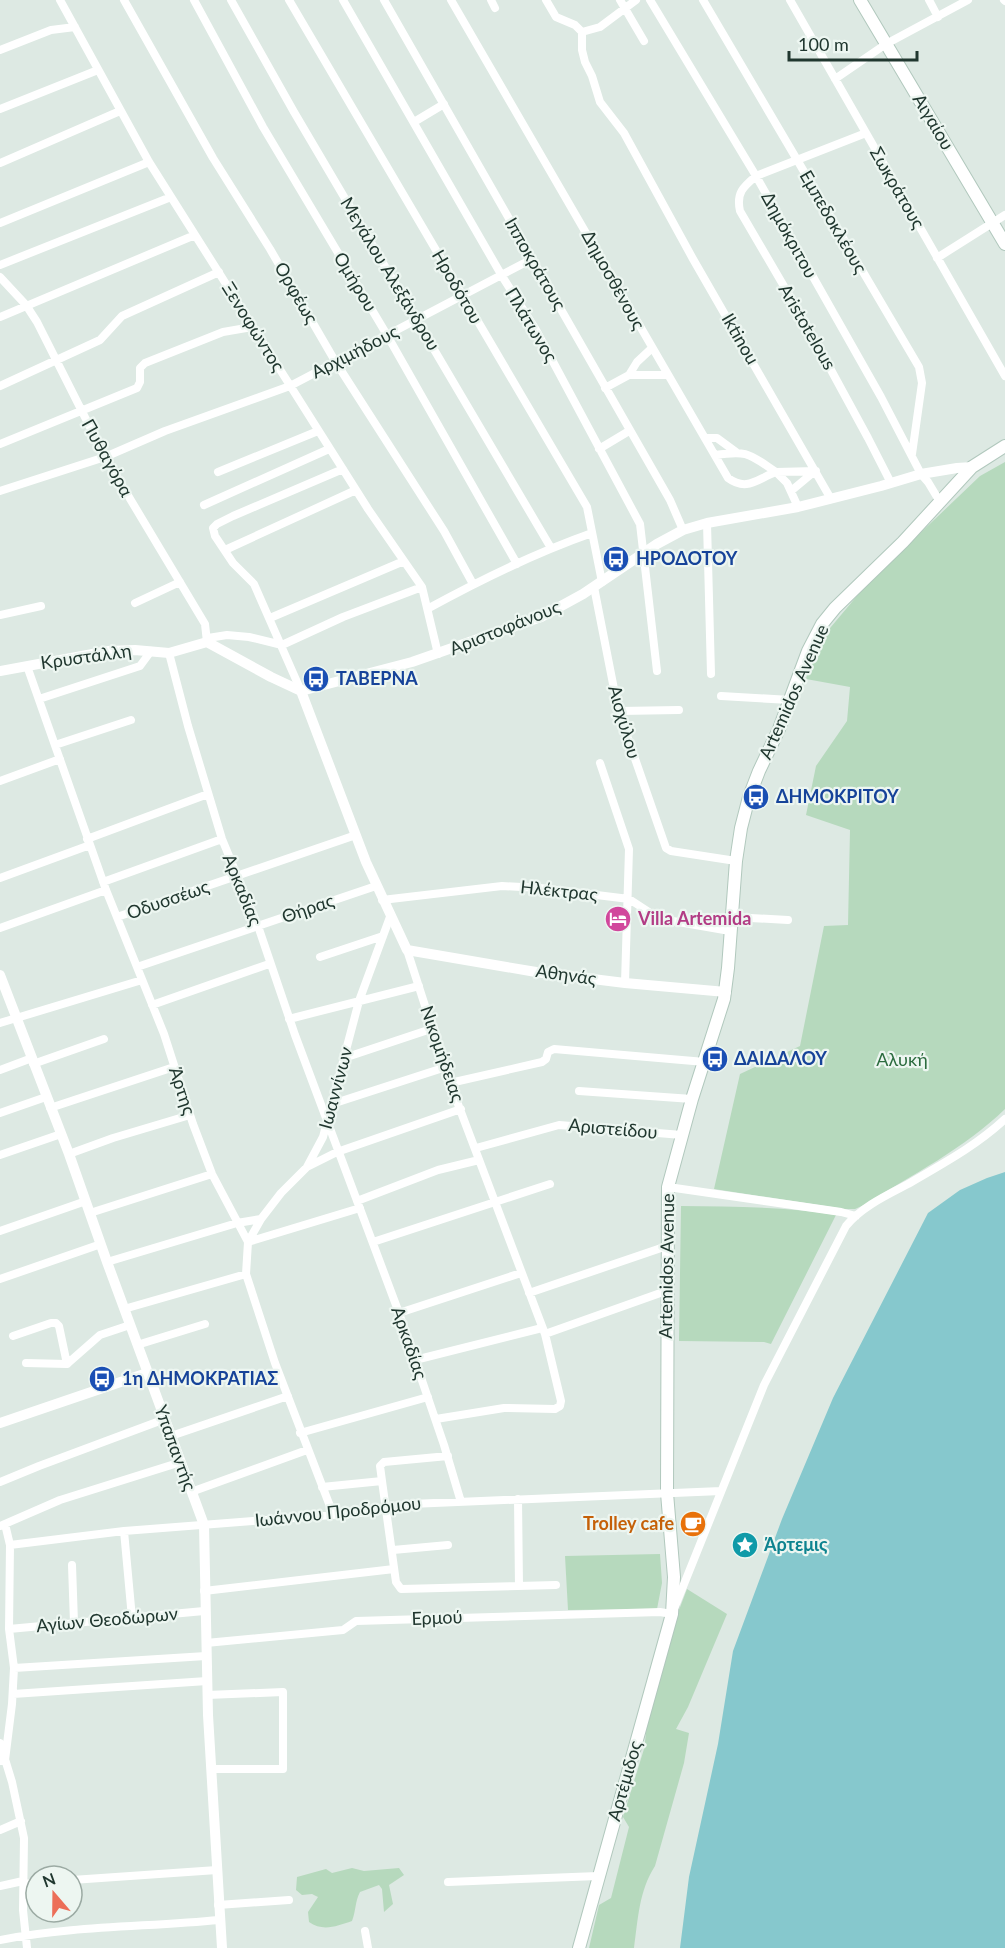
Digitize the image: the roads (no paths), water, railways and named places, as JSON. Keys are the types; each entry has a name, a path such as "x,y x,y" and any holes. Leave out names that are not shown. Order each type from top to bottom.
{"main road":[{"name":"Αιγαίου","path":"860,0 1005,244"},
{"name":"Artemidos Avenue","path":"672,1614 674,1577 667,1493 668,1187 692,1099 726,992 736,861 741,828 753,784 779,729 808,651 822,624 842,601 903,542 972,467 1005,446"},
{"name":"Αρτέμιδος","path":"579,1948 672,1614"}],"street":[{"name":"Ξενοφώντος","path":"60,0 149,162 329,449 422,587 429,608 438,654"},
{"name":"Ορφέως","path":"124,0 213,158 270,249 335,361 444,531 473,584"},
{"name":"Ομήρου","path":"194,0 263,127 387,335 517,564"},
{"name":"Μεγάλου Αλεξάνδρου","path":"231,0 294,112 551,548"},
{"name":"Ηροδότου","path":"289,0 587,507 598,584"},
{"name":"Πλάτωνος","path":"343,0 501,276 536,330 640,524 657,671"},
{"name":"Ιπποκράτους","path":"384,0 670,500 683,530"},
{"name":"Δημοσθένους","path":"451,0 728,478 741,485 757,482 776,472"},
{"path":"546,0 556,17 582,32 600,27 623,4 636,0"},
{"name":"Δημόκριτου","path":"650,0 756,176 912,454 921,474 940,502"},
{"name":"Εμπεδοκλέους","path":"703,0 921,371 920,404 912,454"},
{"name":"Σωκράτους","path":"790,0 1005,376"},
{"path":"929,0 938,17"},
{"path":"835,79 886,44 968,0"},
{"path":"623,4 644,41"},
{"path":"0,50 51,30 75,27"},
{"name":"Iktinou","path":"582,32 583,56 600,102 624,133 831,499"},
{"path":"0,108 98,70"},
{"path":"414,122 444,104"},
{"path":"0,163 120,111"},
{"path":"756,176 866,133"},
{"path":"0,223 149,162"},
{"name":"Aristotelous","path":"756,176 742,187 738,195 740,211 812,333 891,483"},
{"path":"0,265 171,197"},
{"path":"938,258 1005,215"},
{"path":"0,317 195,235"},
{"name":"Αρχιμήδους","path":"0,491 105,457 165,431 290,386 532,259"},
{"path":"0,386 101,340 121,316 219,272"},
{"name":"Πυθαγόρα","path":"0,278 26,305 37,322 105,457 205,624 207,640"},
{"path":"0,444 137,388 140,382 140,368 145,363 223,332 252,327"},
{"path":"605,388 629,375 652,348"},
{"path":"629,375 668,375"},
{"path":"218,472 318,431"},
{"path":"599,449 629,431"},
{"path":"705,438 717,438 735,452"},
{"path":"204,505 329,449"},
{"path":"715,455 735,452 752,455 783,477 798,507"},
{"name":"Αριστοφάνους","path":"302,691 438,654 542,617 683,530 707,523 798,507 921,474 972,467"},
{"path":"302,691 253,582 233,563 215,536 213,528 343,470"},
{"path":"776,472 816,471"},
{"path":"791,491 816,471"},
{"path":"225,550 356,490"},
{"path":"707,523 711,674"},
{"path":"429,608 473,584 551,548 592,533"},
{"path":"270,618 404,561"},
{"path":"135,603 180,582"},
{"name":"Αισχύλου","path":"598,584 605,649 620,711 666,848 671,851 736,861"},
{"path":"207,640 227,635 249,637 282,645 344,617 422,587"},
{"path":"0,615 41,606"},
{"path":"207,640 271,677 302,691"},
{"name":"Κρυστάλλη","path":"0,671 109,651 169,653 207,640"},
{"path":"39,699 140,666 152,651"},
{"name":"Αρκαδίας","path":"169,653 222,839 258,926 269,964 337,1152 399,1313 436,1419 461,1502"},
{"name":"Άρτης","path":"27,666 105,886 152,1005 212,1174 248,1242"},
{"name":"Νικομήδειας","path":"302,691 376,886 407,950 450,1083 543,1331 561,1404 558,1408 504,1408 436,1419"},
{"path":"721,696 790,700"},
{"path":"620,711 679,710"},
{"path":"56,745 131,720"},
{"path":"0,781 60,759"},
{"path":"600,763 629,849 625,983"},
{"path":"0,878 208,794"},
{"name":"Οδυσσέως","path":"117,918 356,835"},
{"path":"0,928 222,839"},
{"name":"Θήρας","path":"137,967 376,886"},
{"name":"Ηλέκτρας","path":"382,900 502,886 540,888 629,899 652,914 667,920 730,932"},
{"name":"Ιωαννίνων","path":"248,1242 261,1219 281,1193 307,1167 328,1123 360,1001 390,917"},
{"path":"732,917 788,920"},
{"path":"320,957 383,936"},
{"name":"Αθηνάς","path":"407,950 536,972 726,992"},
{"path":"152,1005 269,964"},
{"name":"Υπαπαντής","path":"0,977 69,1154 204,1525 207,1695 222,1948"},
{"path":"0,1023 142,980"},
{"path":"289,1019 419,986"},
{"path":"344,1058 434,1028"},
{"path":"0,1070 104,1040"},
{"path":"450,1083 542,1062 554,1049 705,1062"},
{"path":"50,1108 174,1067"},
{"path":"332,1104 446,1067"},
{"path":"579,1091 692,1099"},
{"path":"0,1113 46,1097"},
{"path":"307,1167 337,1152 461,1109"},
{"path":"69,1154 112,1138 190,1115"},
{"path":"672,1614 764,1385 844,1230 856,1216 971,1147 1005,1119"},
{"name":"Αριστείδου","path":"476,1148 545,1127 559,1125 682,1136"},
{"path":"0,1155 61,1134"},
{"path":"333,1514 300,1433 246,1274 248,1242 358,1204 438,1170 479,1160"},
{"path":"90,1213 212,1174"},
{"path":"373,1242 550,1184"},
{"path":"668,1187 856,1216"},
{"path":"0,1231 86,1201"},
{"path":"107,1262 237,1223 261,1219"},
{"path":"0,1279 101,1244"},
{"path":"529,1293 667,1245"},
{"path":"399,1313 521,1273"},
{"path":"124,1309 246,1274"},
{"path":"415,1360 543,1331 666,1291"},
{"path":"13,1336 56,1323 59,1326 67,1364"},
{"path":"137,1345 205,1324"},
{"path":"26,1362 67,1364 100,1335 130,1325"},
{"path":"0,1423 147,1373"},
{"path":"171,1436 288,1396"},
{"path":"300,1433 428,1397"},
{"path":"0,1482 165,1419"},
{"path":"191,1492 307,1450"},
{"path":"448,1456 384,1462 380,1466 398,1586 406,1590 556,1585"},
{"path":"3,1760 13,1694 14,1668 9,1629 10,1545 2,1525 60,1500 181,1462"},
{"path":"322,1487 382,1481"},
{"name":"Ιωάννου Προδρόμου","path":"10,1545 124,1531 387,1509 411,1504 721,1491"},
{"path":"518,1499 519,1586"},
{"path":"124,1531 132,1617"},
{"path":"393,1550 448,1545"},
{"path":"72,1565 74,1623"},
{"path":"204,1591 394,1569"},
{"name":"Αγίων Θεοδώρων","path":"9,1629 204,1611"},
{"name":"Ερμού","path":"206,1644 343,1630 356,1621 660,1612 672,1614"},
{"path":"14,1668 206,1656"},
{"path":"13,1694 207,1681"},
{"path":"207,1695 283,1692 284,1769 211,1769"},
{"path":"0,1743 24,1838 23,1910 27,1948"},
{"path":"0,1830 21,1821"},
{"path":"84,1879 217,1870"},
{"path":"448,1882 598,1876"},
{"path":"0,1886 23,1882"},
{"path":"218,1905 289,1900"},
{"path":"0,1940 94,1928 219,1920"},
{"path":"365,1931 368,1948"}],"water":[{"path":"1005,1172 1005,1948 680,1948 689,1877 718,1744 733,1651 782,1519 833,1398 928,1213 960,1190"}],"place":[{"name":"ΗΡΟΔΟΤΟΥ","path":"616,559"},
{"name":"ΤΑΒΕΡΝΑ","path":"316,679"},
{"name":"ΔΗΜΟΚΡΙΤΟΥ","path":"756,797"},
{"name":"Villa Artemida","path":"618,919"},
{"name":"ΔΑΙΔΑΛΟΥ","path":"715,1059"},
{"name":"1η ΔΗΜΟΚΡΑΤΙΑΣ","path":"102,1379"},
{"name":"Trolley cafe","path":"693,1524"},
{"name":"Άρτεμις","path":"745,1545"}],"park label":[{"name":"Αλυκή","path":"902,1060"}]}
